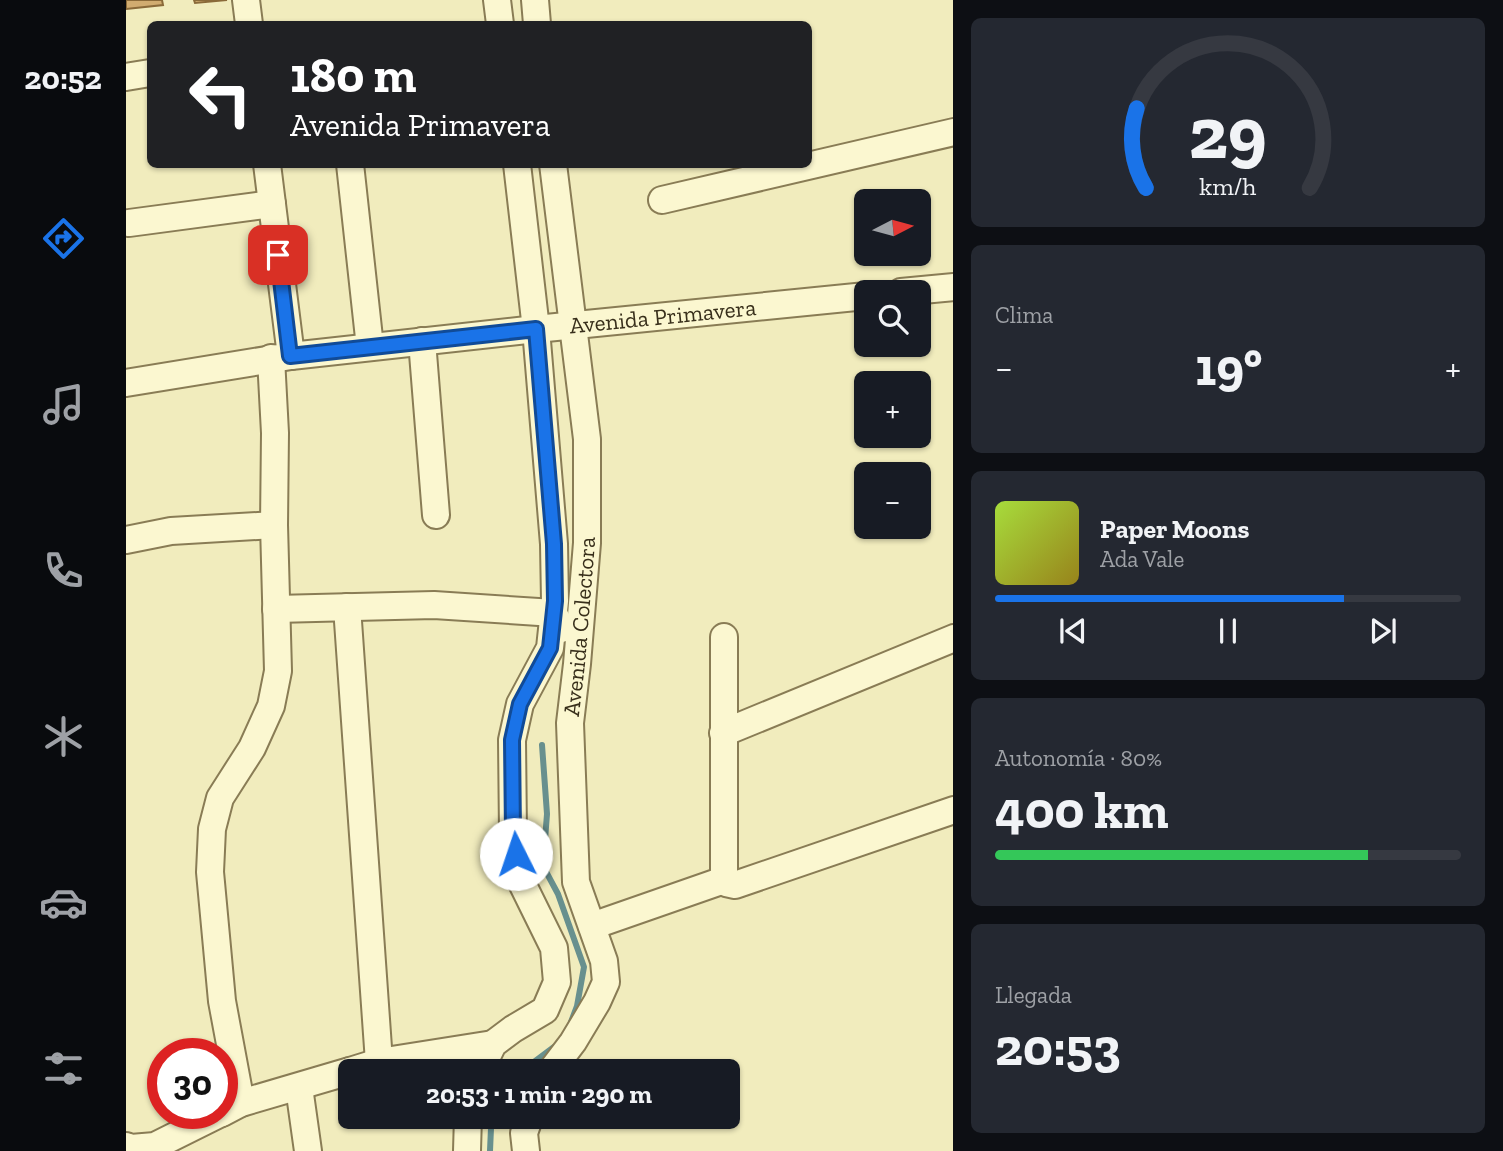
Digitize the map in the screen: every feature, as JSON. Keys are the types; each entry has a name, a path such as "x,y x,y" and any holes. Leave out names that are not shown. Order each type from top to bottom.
{"street":[{"path":"246,0 249,21"},
{"path":"498,0 500,21"},
{"path":"535,0 537,21"},
{"path":"126,77 147,74"},
{"path":"812,165 953,132"},
{"path":"224,1038 210,872 212,829 220,798 252,748 271,706 278,671 274,525 275,433 281,357 268,168"},
{"path":"350,168 370,347"},
{"name":"Avenida Colectora","path":"486,1059 493,1044 545,1010 557,982 554,948 518,875 513,833 512,740 520,704 550,648 554,613 554,544 536,329 517,168"},
{"name":"Avenida Colectora","path":"553,168 587,439 587,543 570,723 576,882 604,961 606,982 597,1002 560,1059"},
{"path":"662,200 799,168"},
{"path":"129,223 272,204"},
{"path":"931,289 953,287"},
{"name":"Avenida Primavera","path":"126,383 281,357 854,297"},
{"path":"422,341 436,515"},
{"path":"126,540 171,531 274,525"},
{"path":"276,609 434,605 554,613 577,664"},
{"path":"347,607 379,1059"},
{"path":"724,637 724,880 730,885 953,810"},
{"path":"723,733 953,638"},
{"path":"592,926 724,880"},
{"path":"398,1059 493,1044"},
{"path":"238,1107 338,1075"},
{"path":"299,1087 308,1151"},
{"path":"126,1146 155,1148 192,1129"},
{"path":"467,1151 468,1129"},
{"path":"525,1129 526,1151"}],"building":[{"path":"126,0 162,0 163,5 126,9"},
{"path":"194,0 227,0 195,3"}],"waterway":[{"path":"542,745 547,814 543,866 558,894 584,967 577,1006 571,1022"},
{"path":"538,1059 554,1047"},
{"path":"490,1151 491,1129"}],"route":[{"path":"278,255 290,356 536,329 554,544 555,601 550,648 520,704 512,740 513,833 516,854"}]}
